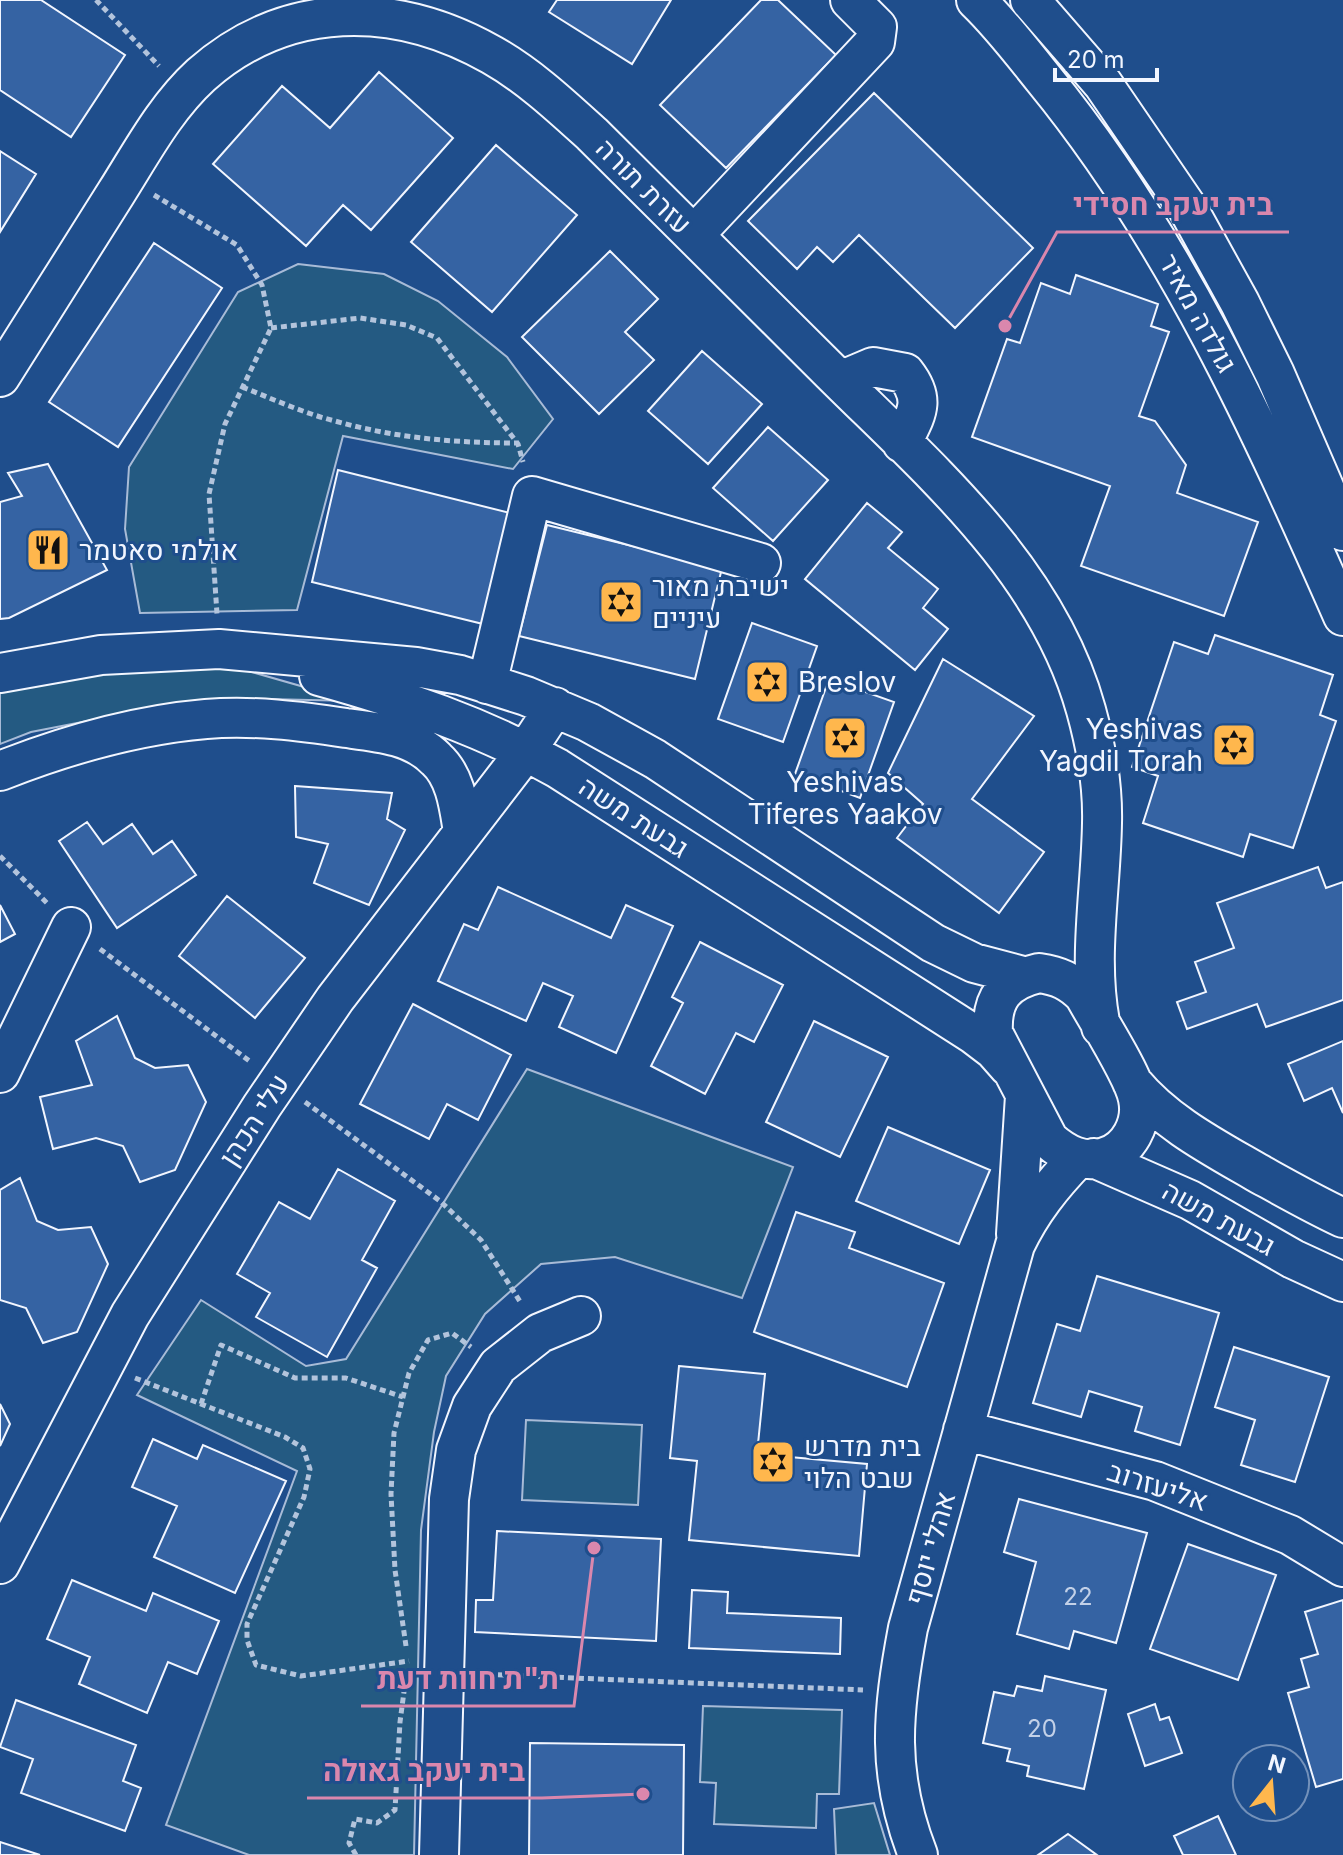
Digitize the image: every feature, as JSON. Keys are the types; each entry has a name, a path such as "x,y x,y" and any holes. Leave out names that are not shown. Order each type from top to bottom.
{"street":[{"path":"694,235 875,42 877,27 850,0"},
{"name":"גולדה מאיר","path":"976,0 1074,115 1144,217 1245,399 1343,616"},
{"name":"גולדה מאיר","path":"1030,0 1103,84 1187,207 1275,374 1343,531"},
{"name":"עזרת תורה","path":"0,377 163,118 200,76 235,49 277,27 326,15 366,14 398,18 443,32 492,55 541,88 592,134 940,480 1030,587 1067,655 1086,708 1102,788 1095,981 1101,1027"},
{"path":"840,381 873,367 905,373 916,388 919,404 902,443"},
{"path":"487,684 532,496 761,563"},
{"name":"גבעת משה","path":"219,649 393,696 492,734 526,751 570,776 973,1034 994,1050 1017,1081 1049,1140 1062,1152 1086,1158 1190,1200 1293,1259 1343,1282"},
{"name":"גבעת משה","path":"0,673 101,655 219,649 416,667 487,684 555,707 607,731 655,759 933,943 974,963 1031,975 1056,975 1072,983 1084,995 1132,1082 1148,1102 1180,1127 1229,1157 1343,1218"},
{"name":"עלי הכהן","path":"0,1564 130,1315 262,1106 335,999 526,751 555,707"},
{"path":"0,771 114,734 207,719 288,720 373,732 414,742 438,760 452,783 463,832"},
{"name":"עזרת תורה","path":"1017,1081 993,1033 992,1015 998,998 1009,985 1059,965 1072,952 1082,938 1097,896"},
{"path":"0,1073 71,927"},
{"path":"1015,1245 1017,1081"},
{"path":"1015,1245 1040,1200 1086,1158 1103,1158 1118,1151 1131,1139 1138,1123 1138,1099 1132,1082"},
{"name":"אהלי יוסף","path":"918,1855 905,1823 894,1768 897,1691 908,1628 1015,1245"},
{"path":"439,1855 449,1499 456,1450 472,1406 498,1366 540,1333 581,1316"},
{"name":"אליעזרוב","path":"963,1430 1155,1481 1290,1535 1343,1567"}],"path":[{"path":"96,0 185,93"},
{"path":"125,178 237,245 262,285 271,328 225,424 209,494 219,649"},
{"path":"271,328 360,318 406,325 437,338 518,444 532,496"},
{"path":"242,387 333,421 396,435 454,443 518,444"},
{"path":"356,1855 349,1843 355,1819 377,1823 395,1810 400,1722 409,1661 395,1570 391,1494 394,1433 409,1373 428,1340 452,1333 498,1366"},
{"path":"201,1404 221,1345 295,1378 346,1378 403,1397"},
{"path":"104,1366 285,1437 303,1448 310,1469 304,1497 247,1624 247,1640 256,1665 301,1676 409,1661"},
{"path":"445,1673 897,1691"}],"shaded area":[{"path":"298,264 384,274 438,301 507,357 553,419 513,469 343,436 297,610 140,613 125,529 129,467 238,292"},
{"path":"231,666 353,701 267,699 180,703 31,732 0,744 0,689 57,675"},
{"path":"527,1069 793,1167 742,1298 615,1257 541,1264 485,1314 446,1376 434,1432 421,1530 414,1855 249,1855 166,1825 297,1471 137,1395 201,1300 306,1366 346,1359"},
{"path":"526,1420 642,1425 638,1505 522,1500"},
{"path":"703,1706 842,1710 839,1794 817,1794 816,1828 714,1824 716,1783 700,1782"},
{"path":"874,1803 890,1855 836,1855 834,1809"}],"building":[{"path":"0,0 41,0 125,55 71,137 0,90"},
{"path":"557,0 671,0 632,64 549,12"},
{"path":"761,0 778,0 836,55 726,168 660,105"},
{"path":"379,72 453,138 371,230 343,205 306,246 213,164 282,86 330,128"},
{"path":"874,93 1033,248 955,328 859,235 833,262 817,247 797,269 748,221"},
{"path":"496,145 577,215 492,312 411,242"},
{"path":"0,151 36,174 0,232"},
{"path":"154,243 222,288 118,447 49,402"},
{"path":"610,251 658,299 625,332 654,360 599,414 522,337"},
{"path":"1076,275 1158,304 1151,326 1169,332 1139,416 1155,421 1186,465 1177,493 1258,522 1224,616 1081,566 1110,486 972,437 1007,339 1020,343 1041,283 1070,294"},
{"path":"702,351 762,404 708,464 648,411"},
{"path":"768,427 828,480 773,541 713,488"},
{"name":"אולמי סאטמר","path":"48,464 107,570 9,618 0,619 0,502 22,496 8,473"},
{"path":"338,470 514,514 487,625 312,582"},
{"path":"867,503 902,532 888,548 938,589 923,608 948,629 915,670 805,579"},
{"name":"ישיבת מאור עיניים","path":"547,525 722,568 695,679 519,636"},
{"name":"Breslov","path":"752,623 817,646 783,742 718,719"},
{"name":"Yeshivas Yagdil Torah","path":"1215,635 1333,675 1320,715 1336,721 1293,848 1250,834 1243,857 1143,823 1158,776 1132,767 1174,642 1208,654"},
{"path":"943,659 1034,716 972,799 1044,852 999,913 897,838 923,804 888,773"},
{"name":"Yeshivas Tiferes Yaakov","path":"829,679 894,702 860,798 795,774"},
{"path":"295,786 392,793 387,819 405,830 369,905 314,883 328,844 296,837"},
{"path":"87,822 103,844 132,824 153,854 172,841 196,875 117,928 59,841"},
{"path":"1318,867 1326,888 1343,882 1343,1000 1266,1027 1257,1004 1187,1029 1177,1002 1206,992 1195,962 1234,948 1217,903"},
{"path":"498,887 611,938 626,905 673,926 616,1053 559,1027 573,996 543,983 526,1021 438,981 464,924 478,930"},
{"path":"227,896 305,958 255,1018 179,956"},
{"path":"0,905 15,934 0,942"},
{"path":"700,942 783,985 754,1042 736,1033 705,1094 651,1066 683,1003 672,997"},
{"path":"413,1004 511,1055 478,1120 447,1104 429,1139 360,1104"},
{"path":"117,1016 135,1058 155,1068 188,1065 206,1102 175,1170 140,1182 123,1146 96,1138 53,1149 40,1097 92,1085 76,1041"},
{"path":"814,1021 888,1057 840,1157 766,1122"},
{"path":"1343,1041 1343,1113 1332,1088 1304,1101 1288,1064"},
{"path":"888,1127 990,1170 959,1244 856,1201"},
{"path":"338,1169 395,1201 362,1260 377,1268 327,1357 256,1317 270,1293 237,1274 279,1202 310,1219"},
{"path":"20,1178 37,1221 58,1230 91,1227 108,1264 77,1332 43,1343 26,1308 0,1300 0,1190"},
{"path":"796,1212 855,1232 849,1248 944,1283 907,1387 754,1332"},
{"path":"1097,1276 1219,1313 1180,1445 1135,1431 1142,1407 1089,1391 1081,1417 1033,1403 1057,1324 1080,1331"},
{"path":"1234,1347 1329,1377 1295,1482 1241,1465 1255,1420 1215,1407"},
{"name":"בית מדרש שבט הלוי","path":"679,1366 765,1374 757,1454 867,1464 859,1556 689,1540 697,1461 670,1458"},
{"path":"0,1404 10,1424 0,1446"},
{"path":"153,1439 197,1459 203,1445 286,1481 235,1593 154,1557 177,1506 132,1487"},
{"path":"1019,1499 1147,1533 1116,1643 1074,1631 1069,1649 1017,1634 1036,1562 1004,1552"},
{"path":"497,1531 661,1539 656,1641 475,1632 476,1600 493,1600"},
{"path":"1188,1544 1276,1575 1238,1680 1150,1649"},
{"path":"72,1580 146,1611 153,1593 219,1621 197,1674 168,1662 147,1713 79,1684 90,1657 47,1639"},
{"path":"692,1590 728,1592 727,1613 841,1618 840,1654 689,1648"},
{"path":"1343,1600 1343,1779 1316,1787 1311,1770 1311,1743 1303,1743 1288,1693 1309,1687 1301,1659 1318,1654 1305,1612"},
{"path":"1045,1676 1106,1690 1084,1789 1027,1776 1029,1766 1007,1761 1010,1749 983,1743 994,1692 1014,1696 1017,1686 1042,1691"},
{"path":"16,1700 136,1745 123,1781 141,1788 125,1831 21,1793 33,1759 0,1747"},
{"path":"1155,1704 1160,1720 1169,1717 1182,1753 1145,1766 1128,1714"},
{"path":"530,1743 684,1745 683,1855 529,1855"},
{"path":"1218,1816 1236,1855 1183,1855 1174,1836"},
{"path":"1068,1834 1097,1855 1038,1855"},
{"path":"0,1842 40,1855 0,1855"}],"place":[{"name":"בית יעקב חסידי","path":"1005,326"},
{"name":"אולמי סאטמר","path":"48,550"},
{"name":"ישיבת מאור עיניים","path":"621,602"},
{"name":"Breslov","path":"767,682"},
{"name":"Yeshivas Tiferes Yaakov","path":"845,738"},
{"name":"Yeshivas Yagdil Torah","path":"1234,745"},
{"name":"בית מדרש שבט הלוי","path":"773,1462"},
{"name":"ת\"ת חוות דעת","path":"594,1548"},
{"name":"בית יעקב גאולה","path":"643,1794"}]}
